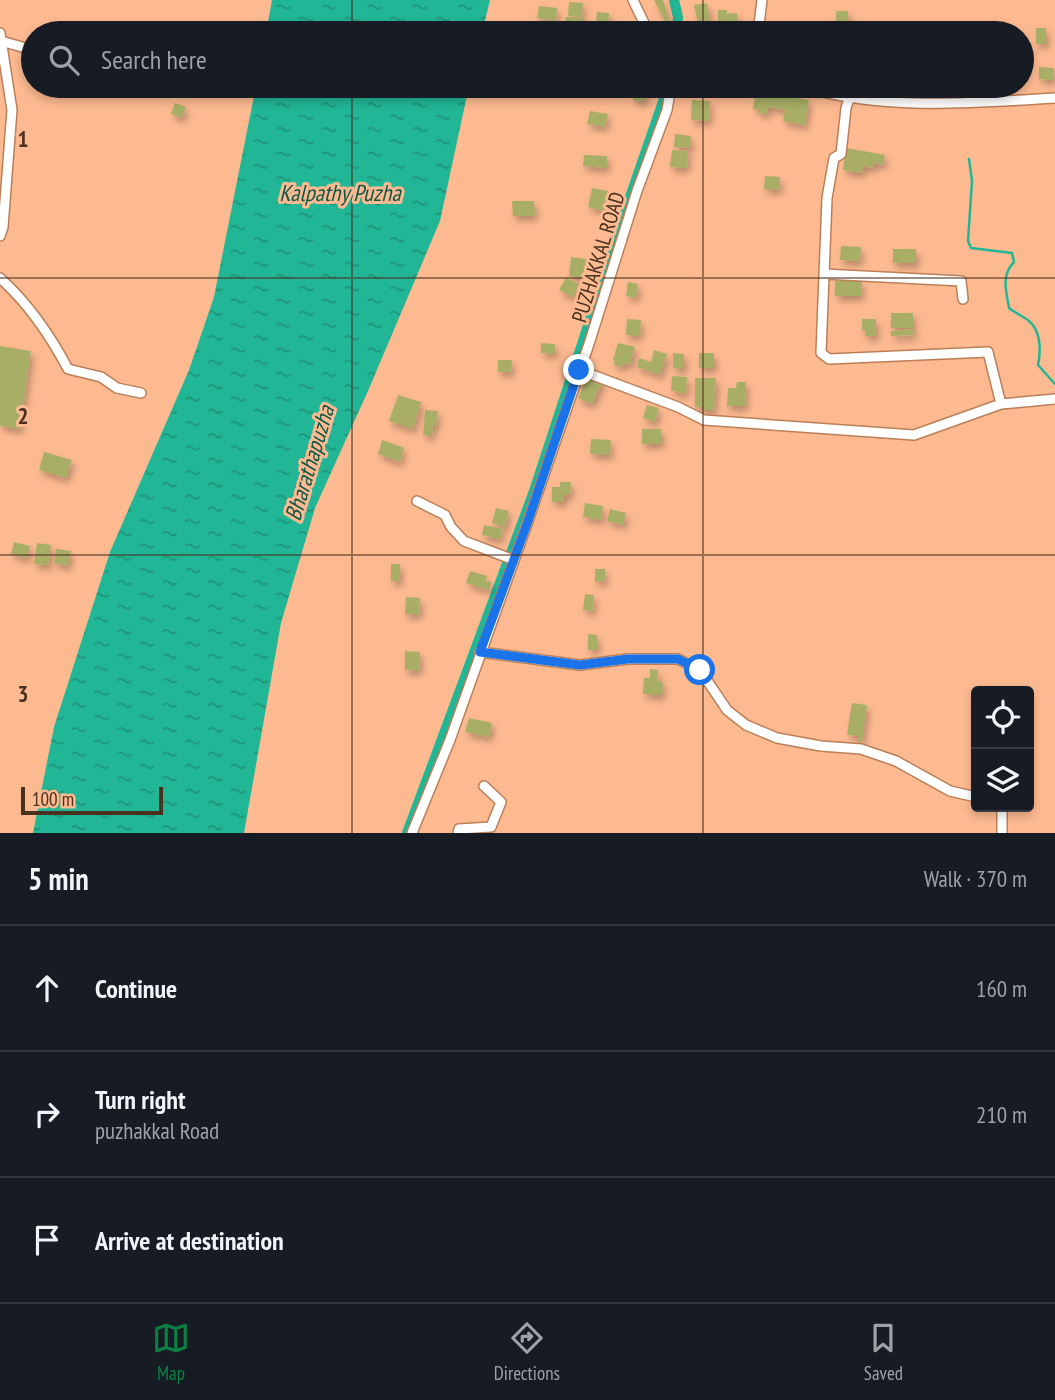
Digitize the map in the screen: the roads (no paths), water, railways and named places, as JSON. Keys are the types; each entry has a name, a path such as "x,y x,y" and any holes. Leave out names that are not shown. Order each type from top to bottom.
{"street":[{"path":"633,0 643,21"},
{"path":"759,21 762,0"},
{"path":"1,37 21,45"},
{"path":"0,236 3,227 12,110 1,37"},
{"name":"PUZHAKKAL ROAD","path":"412,833 450,740 514,559 669,98"},
{"path":"849,98 841,154 834,159 827,198 821,353 829,359 988,352 1001,404"},
{"path":"865,98 916,105 1055,98"},
{"path":"824,274 961,281 963,299"},
{"path":"0,278 21,297 54,342 68,369 101,377 117,388 141,393"},
{"path":"579,370 678,407 704,420 914,435 1001,404 1055,399"},
{"path":"417,501 444,515 464,541 514,559"},
{"path":"480,652 580,665 628,659 678,659 700,670 727,710 746,725 777,738 821,746 860,749 896,761 950,791 971,796"},
{"path":"458,833 459,830 491,827 501,802 484,786"},
{"path":"1002,812 1002,833"}],"water":[{"path":"272,0 490,0 485,21 268,21"},
{"name":"Kalpathy Puzha","path":"254,98 466,98 440,221 315,508 281,623 244,833 33,833 54,727 110,552 189,370 214,297"}],"waterway":[{"path":"674,0 678,21"},
{"path":"407,833 534,491 664,98"},
{"path":"969,159 972,181 968,241 971,248 1012,253 1014,262 1007,272 1006,284 1009,308 1033,325 1039,342 1038,365 1055,384"}],"water label":[{"name":"Bharathapuzha","path":"309,463"}]}
